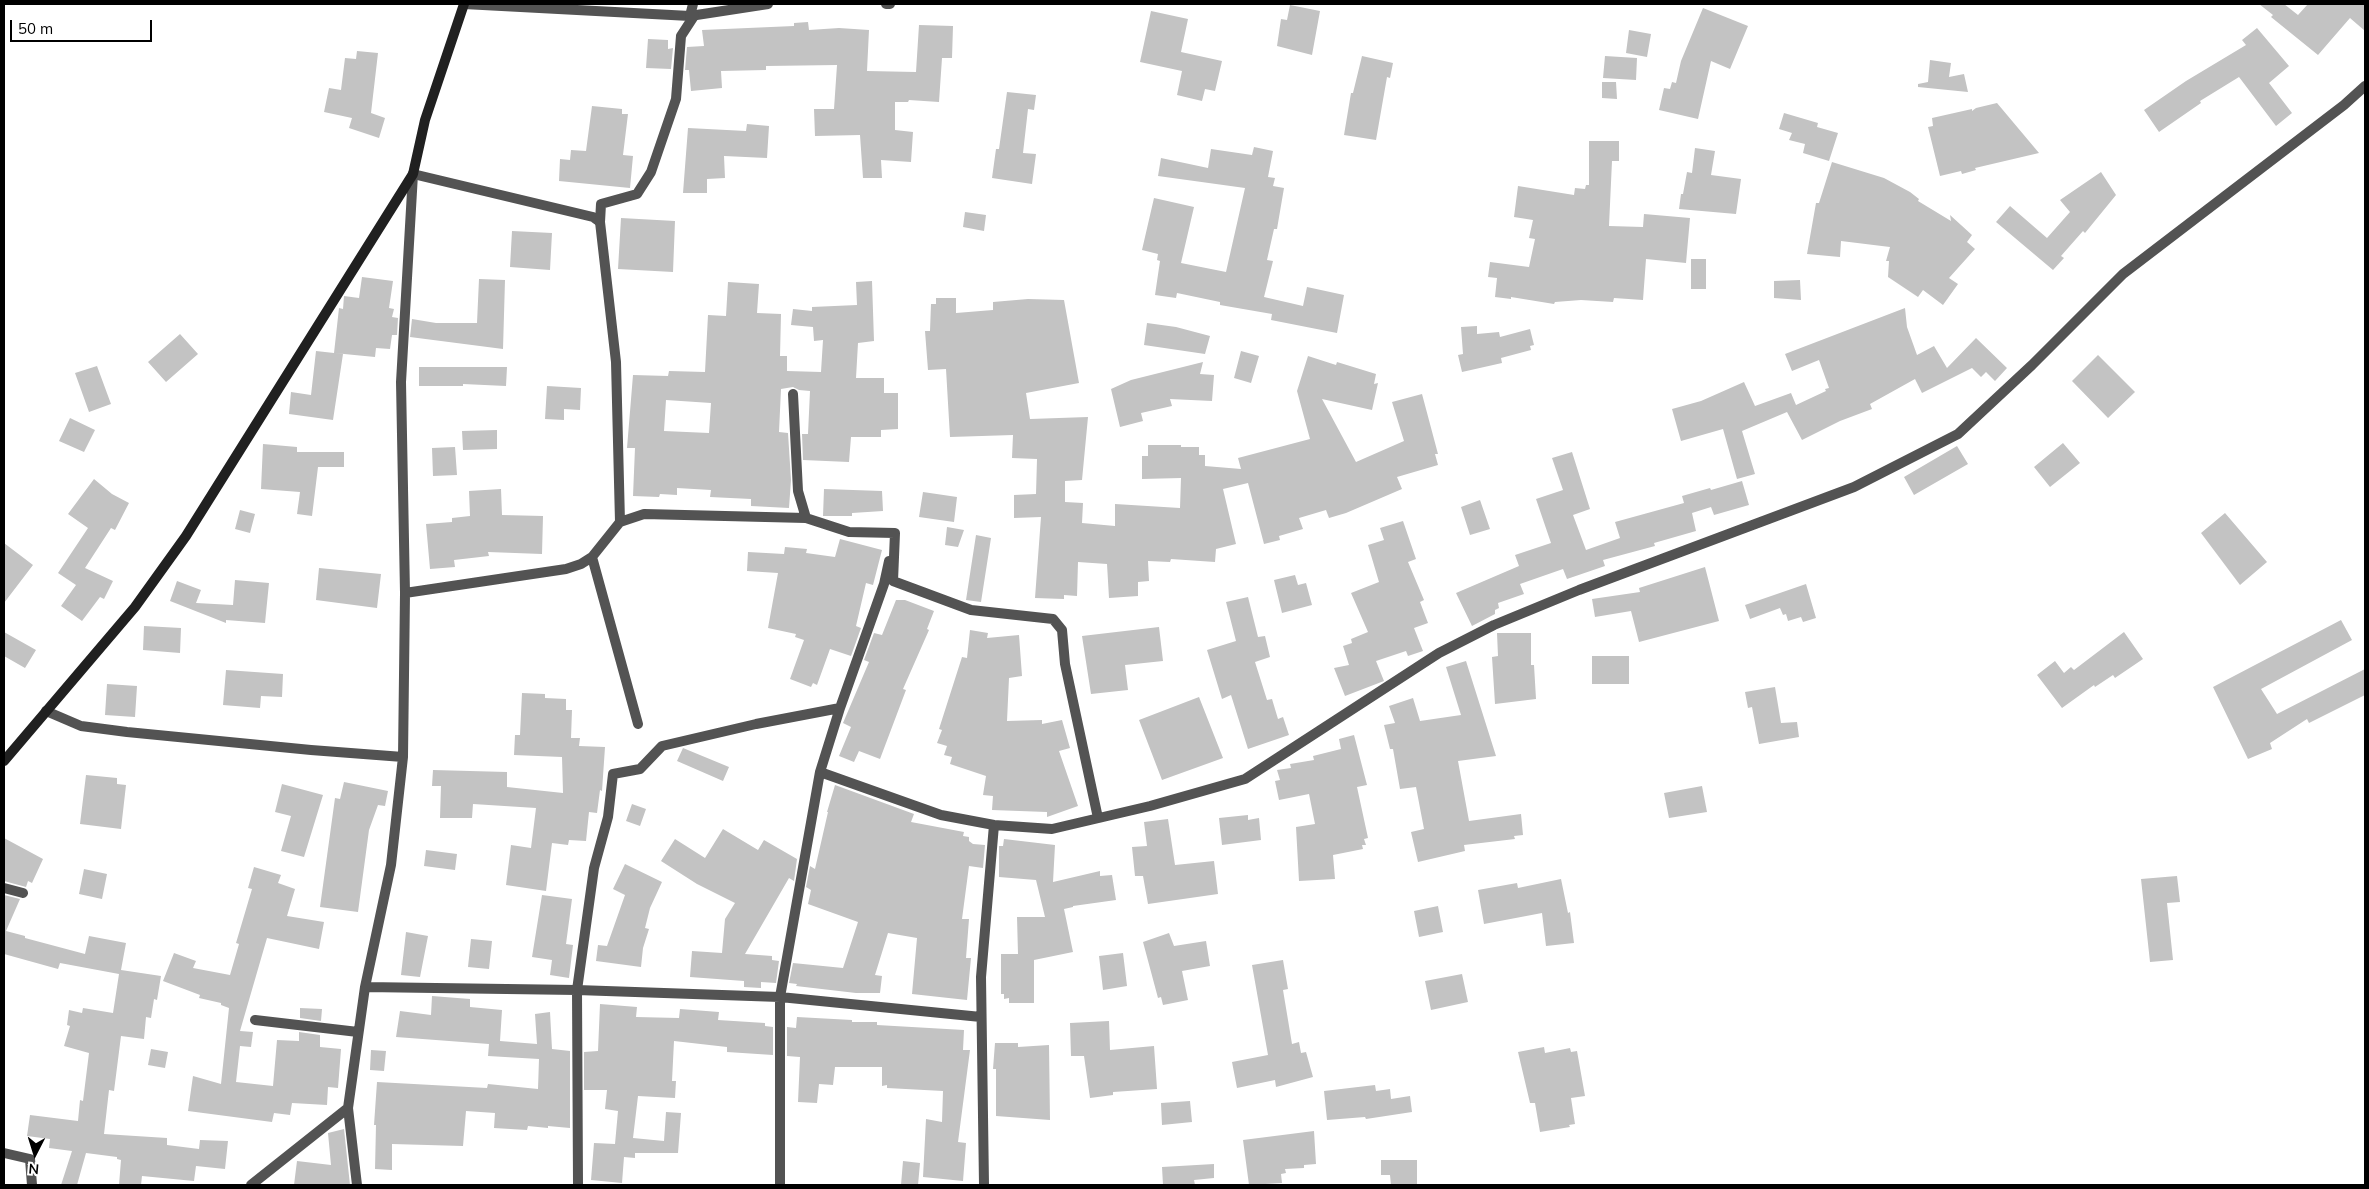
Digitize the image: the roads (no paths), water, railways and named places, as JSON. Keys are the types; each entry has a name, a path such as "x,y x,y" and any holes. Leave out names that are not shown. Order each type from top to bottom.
{"main road":[{"path":"4,761 135,607 186,536 413,174 425,120 464,4"}],"street":[{"path":"464,4 692,16 768,4"},
{"path":"620,522 616,362 600,222 601,204 638,194 651,172 676,99 681,36 692,16 693,4"},
{"path":"820,772 941,815 994,825 1052,829 1245,779 1439,653 1494,624 1579,590 1854,487 1958,434 2032,365 2123,274 2344,105 2365,86"},
{"path":"357,1185 348,1108 365,987 391,865 404,757 405,593 401,382 413,174 593,217 600,222"},
{"path":"793,394 798,491 806,518"},
{"path":"405,593 566,569 581,564 592,557 620,522 644,514 806,518 849,532 895,533"},
{"path":"895,533 893,581 972,610 1053,619 1062,630 1065,664 1098,818"},
{"path":"780,1185 780,997 820,772 840,708 884,584 895,533"},
{"path":"592,557 638,724"},
{"path":"578,1185 577,990 594,868 608,817 613,774 640,769 662,746 756,724 840,708"},
{"path":"46,711 81,726 127,732 404,757"},
{"path":"984,1185 981,977 994,825"},
{"path":"4,888 23,893"},
{"path":"365,987 577,990 780,997 981,1018"},
{"path":"255,1020 358,1032"},
{"path":"251,1185 348,1108"},
{"path":"4,1153 30,1158 32,1185"}]}
